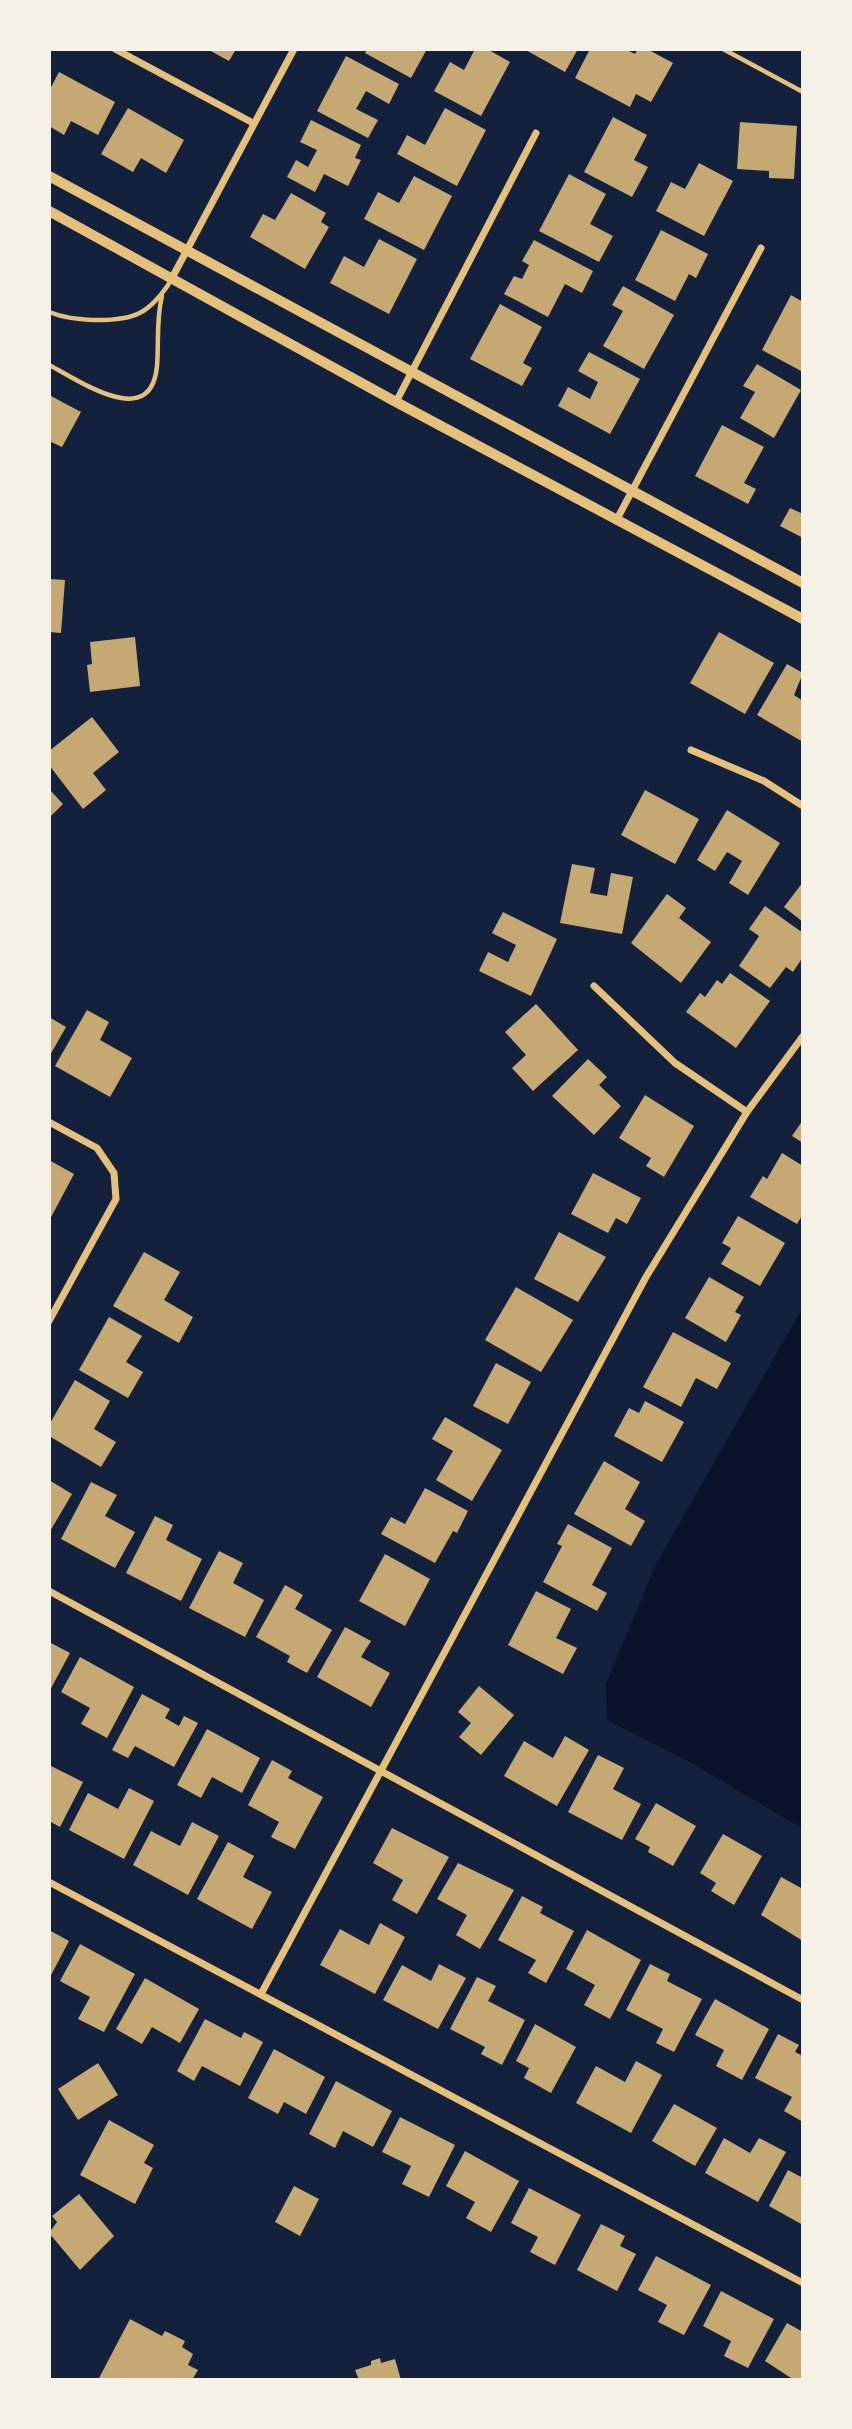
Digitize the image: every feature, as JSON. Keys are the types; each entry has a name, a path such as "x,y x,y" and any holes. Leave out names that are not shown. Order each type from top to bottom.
{"street":[{"path":"115,49 253,123"},
{"path":"173,278 293,49"},
{"path":"396,402 536,133"},
{"path":"49,176 803,583"},
{"path":"49,211 396,402 803,619"},
{"path":"616,521 761,248"},
{"path":"691,750 764,780 803,806"},
{"path":"594,986 676,1063 747,1112"},
{"path":"261,1994 646,1278 747,1112 803,1035"},
{"path":"49,1122 97,1148 114,1173 116,1199 49,1321"},
{"path":"49,1591 803,2000"},
{"path":"49,1882 803,2283"}],"lane":[{"path":"723,49 803,92"},
{"path":"49,365 108,396 128,399 148,391 155,379 156,319 162,296 173,278"},
{"path":"49,312 63,318 131,319 162,296"}],"water":[{"path":"803,1307 803,1829 690,1762 607,1720 606,1684 656,1564"}],"building":[{"path":"207,49 236,49 229,61"},
{"path":"367,49 427,49 411,78 365,53"},
{"path":"475,49 487,49 510,62 481,116 434,91 450,62 464,70"},
{"path":"524,49 578,49 565,72"},
{"path":"590,49 625,49 635,54 638,49 647,49 673,63 651,102 636,94 630,107 575,78"},
{"path":"346,56 399,84 389,104 366,91 356,109 378,120 368,138 317,111"},
{"path":"59,72 115,102 98,135 71,121 64,135 49,126 49,91"},
{"path":"128,108 184,140 166,173 141,158 133,172 101,154"},
{"path":"445,108 486,130 457,186 397,154 407,135 425,145"},
{"path":"613,117 647,135 634,160 648,167 632,197 584,172"},
{"path":"311,120 361,145 355,158 361,160 348,186 324,174 315,192 287,177 296,160 308,167 317,150 300,142"},
{"path":"740,122 797,126 794,179 769,178 769,171 737,169"},
{"path":"699,163 733,181 704,236 656,211 671,182 685,189"},
{"path":"569,174 606,194 590,224 613,236 599,262 539,231"},
{"path":"414,176 452,196 424,250 364,219 378,192 399,203"},
{"path":"291,193 326,213 321,222 329,227 305,269 250,237 263,214 275,220"},
{"path":"661,230 708,254 696,278 689,274 675,301 635,280"},
{"path":"379,239 417,259 389,314 330,283 344,256 364,267"},
{"path":"534,240 593,271 582,293 565,284 548,317 504,294 514,276 522,279 529,265 522,261"},
{"path":"623,286 674,315 644,369 603,346 623,311 612,305"},
{"path":"791,295 803,302 803,372 762,350"},
{"path":"500,304 542,327 523,363 532,368 522,386 470,359"},
{"path":"589,352 640,379 610,434 558,406 568,387 590,399 598,382 578,371"},
{"path":"757,364 801,390 774,438 740,418 755,392 743,386"},
{"path":"51,396 81,412 62,447 49,441"},
{"path":"722,425 764,447 744,483 756,489 748,504 695,476"},
{"path":"790,508 801,513 803,509 803,538 780,526"},
{"path":"49,579 65,580 61,633 49,632"},
{"path":"719,632 774,663 745,714 690,683"},
{"path":"135,637 140,686 90,692 87,665 92,664 90,642"},
{"path":"787,664 803,673 794,695 803,701 803,742 757,715"},
{"path":"92,717 119,752 93,773 106,790 83,809 49,765 49,751"},
{"path":"49,789 63,804 49,818"},
{"path":"645,790 699,819 675,864 621,835"},
{"path":"727,810 780,843 748,895 729,883 742,861 727,852 715,871 697,860"},
{"path":"572,864 595,868 590,893 607,896 611,873 633,877 622,934 560,923"},
{"path":"803,882 803,922 784,907"},
{"path":"667,894 686,908 679,918 711,942 681,983 631,943"},
{"path":"765,906 803,933 803,957 793,972 786,967 770,988 739,966 759,936 749,929"},
{"path":"503,912 557,939 531,996 479,971 488,952 508,962 516,945 492,933"},
{"path":"730,973 770,1001 736,1048 686,1012 700,993 705,997 717,980 722,984"},
{"path":"536,1004 578,1050 533,1091 512,1068 526,1055 505,1032"},
{"path":"87,1010 109,1022 100,1040 132,1058 110,1097 55,1066"},
{"path":"49,1017 66,1027 49,1057"},
{"path":"588,1059 607,1077 599,1085 621,1106 594,1135 552,1096"},
{"path":"645,1095 694,1126 664,1177 646,1166 651,1158 619,1138"},
{"path":"803,1120 803,1143 792,1136"},
{"path":"782,1153 803,1166 803,1214 797,1224 750,1197 763,1176 767,1179"},
{"path":"49,1160 74,1174 49,1221"},
{"path":"593,1173 641,1198 627,1224 616,1218 608,1233 571,1214"},
{"path":"738,1216 785,1243 760,1286 721,1264 731,1248 722,1243"},
{"path":"559,1232 606,1257 578,1302 534,1279"},
{"path":"144,1252 180,1272 164,1300 193,1317 179,1343 113,1306"},
{"path":"709,1277 744,1297 735,1312 741,1315 726,1342 685,1318"},
{"path":"516,1287 573,1320 541,1372 485,1340"},
{"path":"109,1317 142,1336 126,1362 143,1372 128,1398 79,1370"},
{"path":"673,1332 731,1363 717,1389 696,1378 681,1407 643,1387"},
{"path":"496,1363 531,1382 508,1424 473,1406"},
{"path":"75,1380 110,1401 94,1429 116,1442 101,1467 49,1436 49,1425"},
{"path":"645,1401 684,1422 662,1462 614,1436 629,1408 639,1413"},
{"path":"445,1417 502,1450 472,1501 436,1480 453,1451 432,1439"},
{"path":"604,1461 640,1482 625,1509 645,1521 631,1546 574,1514"},
{"path":"49,1480 72,1494 49,1533"},
{"path":"91,1482 117,1495 105,1516 135,1532 115,1568 61,1539"},
{"path":"425,1488 468,1511 457,1533 453,1531 435,1563 381,1534 391,1517 405,1524"},
{"path":"155,1516 173,1525 166,1540 202,1559 181,1601 126,1573"},
{"path":"568,1524 612,1548 592,1585 607,1593 597,1611 543,1582 562,1546 557,1544"},
{"path":"219,1551 243,1563 233,1583 264,1600 245,1637 189,1608"},
{"path":"385,1554 430,1579 405,1626 359,1601"},
{"path":"285,1585 303,1595 295,1609 332,1630 307,1673 287,1662 290,1656 256,1637"},
{"path":"536,1591 571,1609 556,1638 577,1648 563,1674 508,1645"},
{"path":"345,1627 371,1641 361,1657 390,1673 371,1707 317,1677"},
{"path":"49,1642 70,1653 49,1692"},
{"path":"80,1657 134,1687 107,1738 81,1724 90,1708 61,1692"},
{"path":"479,1686 514,1715 481,1755 459,1737 471,1723 458,1712"},
{"path":"142,1694 170,1709 165,1718 179,1726 184,1716 198,1723 174,1767 135,1746 128,1758 112,1750"},
{"path":"207,1729 260,1758 242,1793 212,1777 201,1798 177,1785"},
{"path":"565,1736 589,1750 557,1806 504,1776 524,1741 553,1758"},
{"path":"598,1755 624,1768 613,1789 641,1804 622,1840 568,1812"},
{"path":"272,1760 292,1771 288,1778 323,1797 295,1849 271,1837 279,1822 248,1805"},
{"path":"49,1765 83,1782 60,1827 49,1821"},
{"path":"129,1788 154,1801 124,1859 69,1830 88,1793 118,1809"},
{"path":"656,1803 696,1826 673,1866 648,1852 650,1847 635,1839"},
{"path":"192,1822 219,1836 188,1895 133,1865 151,1831 180,1846"},
{"path":"392,1828 449,1857 417,1914 392,1900 403,1880 373,1863"},
{"path":"723,1834 762,1856 734,1905 711,1891 716,1883 700,1873"},
{"path":"228,1842 254,1856 243,1877 272,1892 252,1929 197,1899"},
{"path":"458,1863 514,1890 480,1949 456,1935 467,1915 437,1899"},
{"path":"781,1877 803,1889 803,1941 761,1915"},
{"path":"522,1896 543,1907 540,1913 574,1931 546,1983 528,1973 536,1960 498,1940"},
{"path":"380,1923 405,1937 375,1994 320,1965 340,1929 369,1945"},
{"path":"49,1930 69,1941 49,1979"},
{"path":"587,1930 641,1960 610,2019 584,2005 595,1985 566,1969"},
{"path":"80,1944 135,1974 104,2032 78,2019 90,1997 60,1981"},
{"path":"439,1964 466,1978 438,2029 383,2000 402,1965 431,1981"},
{"path":"650,1964 670,1974 667,1981 702,1999 674,2052 656,2043 663,2029 626,2010"},
{"path":"477,1977 496,1986 488,2001 525,2020 502,2065 481,2054 485,2047 450,2029"},
{"path":"145,1978 199,2009 180,2043 152,2027 142,2044 116,2029"},
{"path":"715,1999 769,2029 742,2080 716,2066 724,2050 695,2035"},
{"path":"205,2019 241,2038 244,2032 263,2042 240,2086 202,2066 194,2081 177,2071"},
{"path":"535,2024 576,2047 551,2093 524,2078 529,2068 516,2061"},
{"path":"778,2034 799,2045 795,2052 803,2056 803,2122 784,2111 792,2097 755,2078"},
{"path":"274,2049 325,2077 306,2114 284,2102 278,2114 248,2098"},
{"path":"636,2061 662,2075 631,2133 576,2103 596,2066 625,2082"},
{"path":"98,2063 118,2095 78,2120 58,2089"},
{"path":"336,2081 392,2111 373,2147 343,2131 335,2148 309,2134"},
{"path":"674,2104 717,2128 695,2166 652,2141"},
{"path":"400,2117 455,2145 429,2197 402,2184 411,2166 382,2152"},
{"path":"109,2120 154,2145 144,2163 153,2168 135,2204 80,2175"},
{"path":"724,2138 750,2153 759,2138 786,2152 758,2202 705,2173"},
{"path":"465,2151 519,2181 491,2232 466,2218 475,2202 446,2186"},
{"path":"788,2170 803,2178 803,2225 769,2206"},
{"path":"294,2186 319,2199 300,2236 275,2222"},
{"path":"529,2188 581,2215 555,2265 530,2252 538,2237 511,2223"},
{"path":"79,2194 114,2236 80,2270 49,2233 57,2222 52,2216"},
{"path":"601,2224 625,2236 620,2246 636,2254 617,2291 577,2270"},
{"path":"656,2256 711,2285 684,2335 658,2322 667,2305 638,2290"},
{"path":"721,2291 774,2319 748,2368 724,2356 731,2341 703,2326"},
{"path":"130,2319 162,2336 165,2331 185,2341 182,2347 193,2354 188,2365 198,2370 192,2380 98,2380"},
{"path":"787,2323 803,2332 803,2380 794,2380 765,2361"},
{"path":"380,2358 381,2363 395,2359 401,2380 359,2380 355,2370 371,2365 371,2361"}]}
